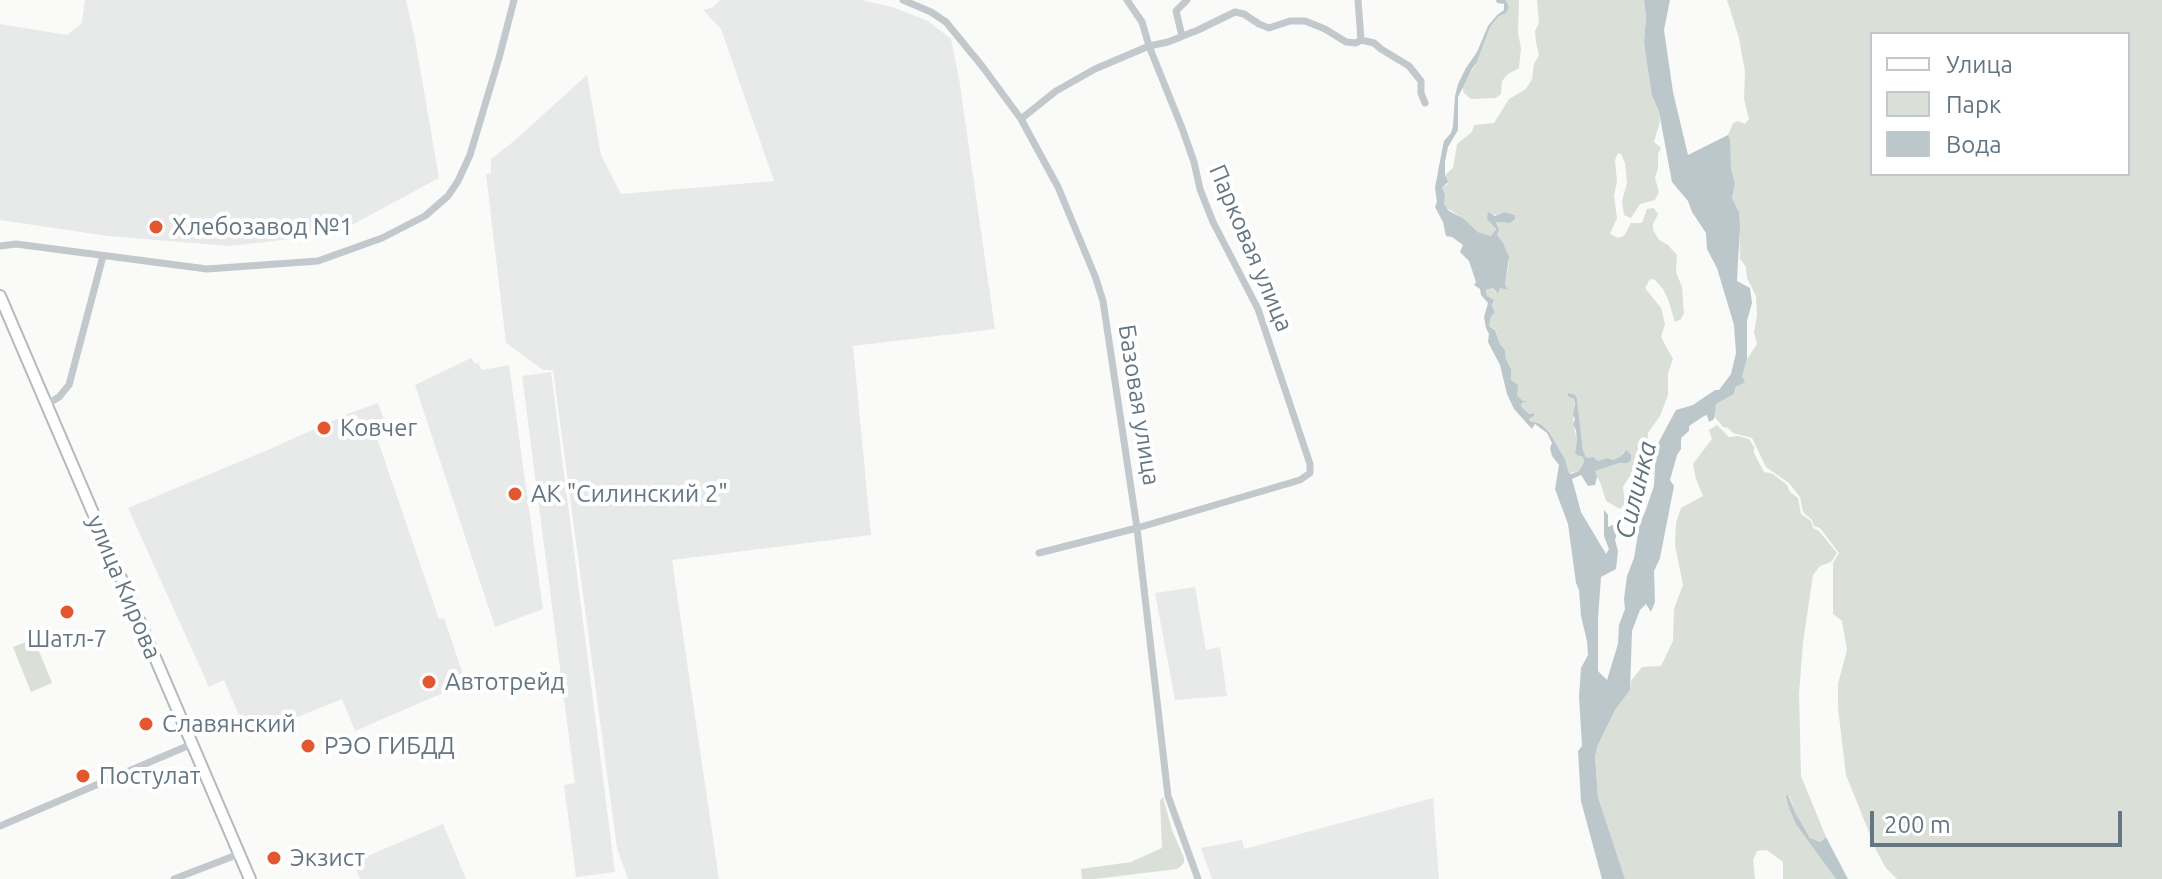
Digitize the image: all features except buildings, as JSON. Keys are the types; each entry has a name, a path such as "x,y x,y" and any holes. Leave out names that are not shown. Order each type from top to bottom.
{"main road":[{"name":"улица Кирова","path":"0,296 250,879"}],"street":[{"path":"0,246 16,244 207,269 318,261 382,238 425,216 448,196 470,155 514,0"},
{"name":"Базовая улица","path":"903,0 946,22 1021,119 1058,187 1095,276 1103,301 1137,528 1168,796 1198,879"},
{"name":"Парковая улица","path":"1127,0 1142,22 1209,211 1264,325 1310,464 1310,473 1300,480 1137,528"},
{"path":"1182,36 1176,11 1187,0"},
{"path":"1358,0 1361,40"},
{"path":"1021,119 1077,78 1235,12 1269,28 1290,21 1305,21 1346,42 1361,40 1374,43 1409,66 1421,81 1425,103"},
{"path":"46,405 59,397 69,385 103,256"},
{"path":"1039,553 1137,528"},
{"path":"0,826 192,744"},
{"path":"174,879 239,854"}],"shaded area":[{"path":"85,0 406,0 439,178 335,234 230,246 108,236 0,220 0,24 67,35 82,23"},
{"path":"720,0 861,0 892,7 928,21 951,39 995,329 853,346 871,535 672,560 719,879 628,879 617,848 553,370 543,370 506,343 486,174 491,173 491,159 587,75 601,155 621,194 774,181 721,29 703,10 713,7"},
{"path":"471,358 482,370 509,365 543,609 495,627 415,385"},
{"path":"551,372 615,872 576,877 564,785 575,783 522,376"},
{"path":"378,403 389,433 377,438 439,619 444,618 466,683 355,731 342,699 248,737 224,680 209,687 128,508"},
{"path":"1195,587 1206,650 1220,647 1227,696 1175,700 1155,593"},
{"path":"1433,798 1439,879 1212,879 1201,848 1242,840 1244,849"},
{"path":"443,824 466,879 360,879 353,862"}],"green space":[{"path":"1506,0 1519,0 1519,68 1502,81 1501,94 1496,98 1471,99 1462,87 1477,62 1490,27 1509,6"},
{"path":"1537,0 1644,0 1644,43 1653,100 1660,121 1654,142 1661,148 1655,178 1659,192 1655,200 1640,204 1631,218 1624,215 1622,201 1627,183 1625,163 1618,153 1614,196 1617,218 1610,234 1618,238 1624,236 1631,223 1642,223 1647,209 1654,208 1658,214 1653,230 1659,240 1677,255 1676,272 1682,287 1684,313 1675,322 1663,289 1650,279 1645,288 1661,308 1665,324 1661,337 1673,359 1668,373 1668,395 1660,416 1648,433 1646,452 1654,474 1638,473 1629,477 1623,487 1625,504 1620,509 1606,501 1594,471 1628,463 1631,453 1624,451 1613,460 1586,458 1577,399 1573,398 1573,422 1578,445 1575,451 1584,462 1579,471 1569,473 1565,459 1549,432 1541,424 1530,421 1533,413 1529,414 1521,406 1527,401 1517,395 1505,350 1495,329 1489,326 1495,312 1494,302 1487,296 1486,290 1493,288 1499,293 1500,288 1508,290 1505,285 1509,262 1497,235 1496,222 1508,223 1515,215 1504,212 1492,214 1490,223 1495,230 1492,236 1478,232 1444,204 1442,188 1448,184 1445,175 1453,168 1457,144 1472,132 1474,125 1494,123 1509,99 1526,89 1532,79 1539,55 1535,31 1539,23"},
{"path":"1727,0 2162,0 2162,879 1897,879 1877,852 1846,775 1838,684 1847,650 1842,621 1833,614 1833,563 1839,553 1803,512 1800,497 1789,483 1766,467 1752,438 1733,433 1713,415 1716,404 1734,394 1747,359 1757,344 1754,332 1756,296 1740,259 1739,212 1732,198 1735,184 1728,135 1733,123 1738,121 1745,124 1749,119 1744,99 1745,72 1739,38"},
{"path":"1717,425 1729,437 1749,439 1764,472 1773,474 1787,485 1798,498 1801,514 1811,521 1813,528 1837,553 1831,562 1820,566 1813,575 1799,693 1801,776 1826,837 1820,842 1810,838 1789,795 1789,808 1836,879 1783,879 1783,862 1767,850 1757,851 1753,860 1755,879 1625,879 1598,797 1595,756 1598,745 1615,710 1630,690 1631,681 1642,667 1661,666 1673,641 1674,609 1683,585 1675,545 1676,523 1681,508 1703,496 1693,464 1712,439 1709,430"},
{"path":"34,639 52,683 31,692 13,647"},
{"path":"1163,797 1184,863 1177,869 1082,879 1081,869 1131,862 1162,848 1160,801"}],"water":[{"path":"1496,0 1506,0 1509,7 1490,27 1477,62 1458,97 1458,130 1448,147 1445,162 1448,182 1442,188 1444,204 1478,232 1491,236 1496,229 1487,219 1488,212 1495,216 1504,212 1515,215 1510,223 1496,222 1497,235 1509,257 1505,285 1508,290 1500,288 1498,294 1493,288 1486,290 1487,296 1494,300 1492,306 1495,312 1489,326 1495,330 1505,350 1511,380 1518,385 1517,395 1528,401 1521,406 1529,414 1534,413 1530,421 1541,424 1549,432 1565,459 1569,473 1579,471 1584,462 1583,457 1575,453 1575,405 1568,393 1575,395 1586,458 1613,460 1626,450 1631,454 1628,463 1595,471 1595,485 1588,486 1581,475 1572,479 1581,512 1606,554 1609,549 1604,536 1604,510 1608,515 1608,527 1615,524 1618,531 1615,540 1618,551 1616,569 1601,577 1598,671 1607,680 1618,644 1627,576 1634,558 1640,522 1654,486 1656,447 1676,410 1693,405 1719,390 1731,374 1736,353 1734,325 1717,268 1707,249 1706,233 1688,201 1672,182 1659,112 1652,96 1644,43 1644,0 1670,0 1664,30 1673,92 1688,155 1728,135 1730,140 1735,184 1732,198 1739,212 1740,226 1737,281 1750,288 1752,303 1747,321 1747,359 1742,376 1745,382 1736,387 1734,394 1716,404 1714,419 1709,422 1707,415 1704,416 1689,426 1689,431 1681,438 1681,449 1670,480 1674,486 1660,558 1654,571 1655,602 1651,612 1646,604 1640,610 1632,631 1630,690 1615,710 1595,756 1598,797 1625,879 1602,879 1581,801 1579,696 1581,668 1588,655 1568,524 1555,489 1559,465 1552,456 1552,443 1547,433 1535,424 1532,429 1514,409 1500,365 1488,342 1484,317 1488,303 1474,285 1476,282 1469,261 1460,252 1463,245 1446,236 1435,207 1439,166 1444,141 1453,126 1458,84 1488,26 1504,10 1504,4"},
{"path":"1788,795 1810,838 1820,842 1826,837 1848,879 1836,879 1796,824 1789,808"}],"place":[{"name":"Хлебозавод №1","path":"156,227"},
{"name":"Ковчег","path":"324,428"},
{"name":"АК \"Силинский 2\"","path":"515,494"},
{"name":"Шатл-7","path":"67,612"},
{"name":"Автотрейд","path":"429,682"},
{"name":"Славянский","path":"146,724"},
{"name":"РЭО ГИБДД","path":"308,746"},
{"name":"Постулат","path":"83,776"},
{"name":"Экзист","path":"274,858"}],"water label":[{"name":"Силинка","path":"1636,490"}]}
